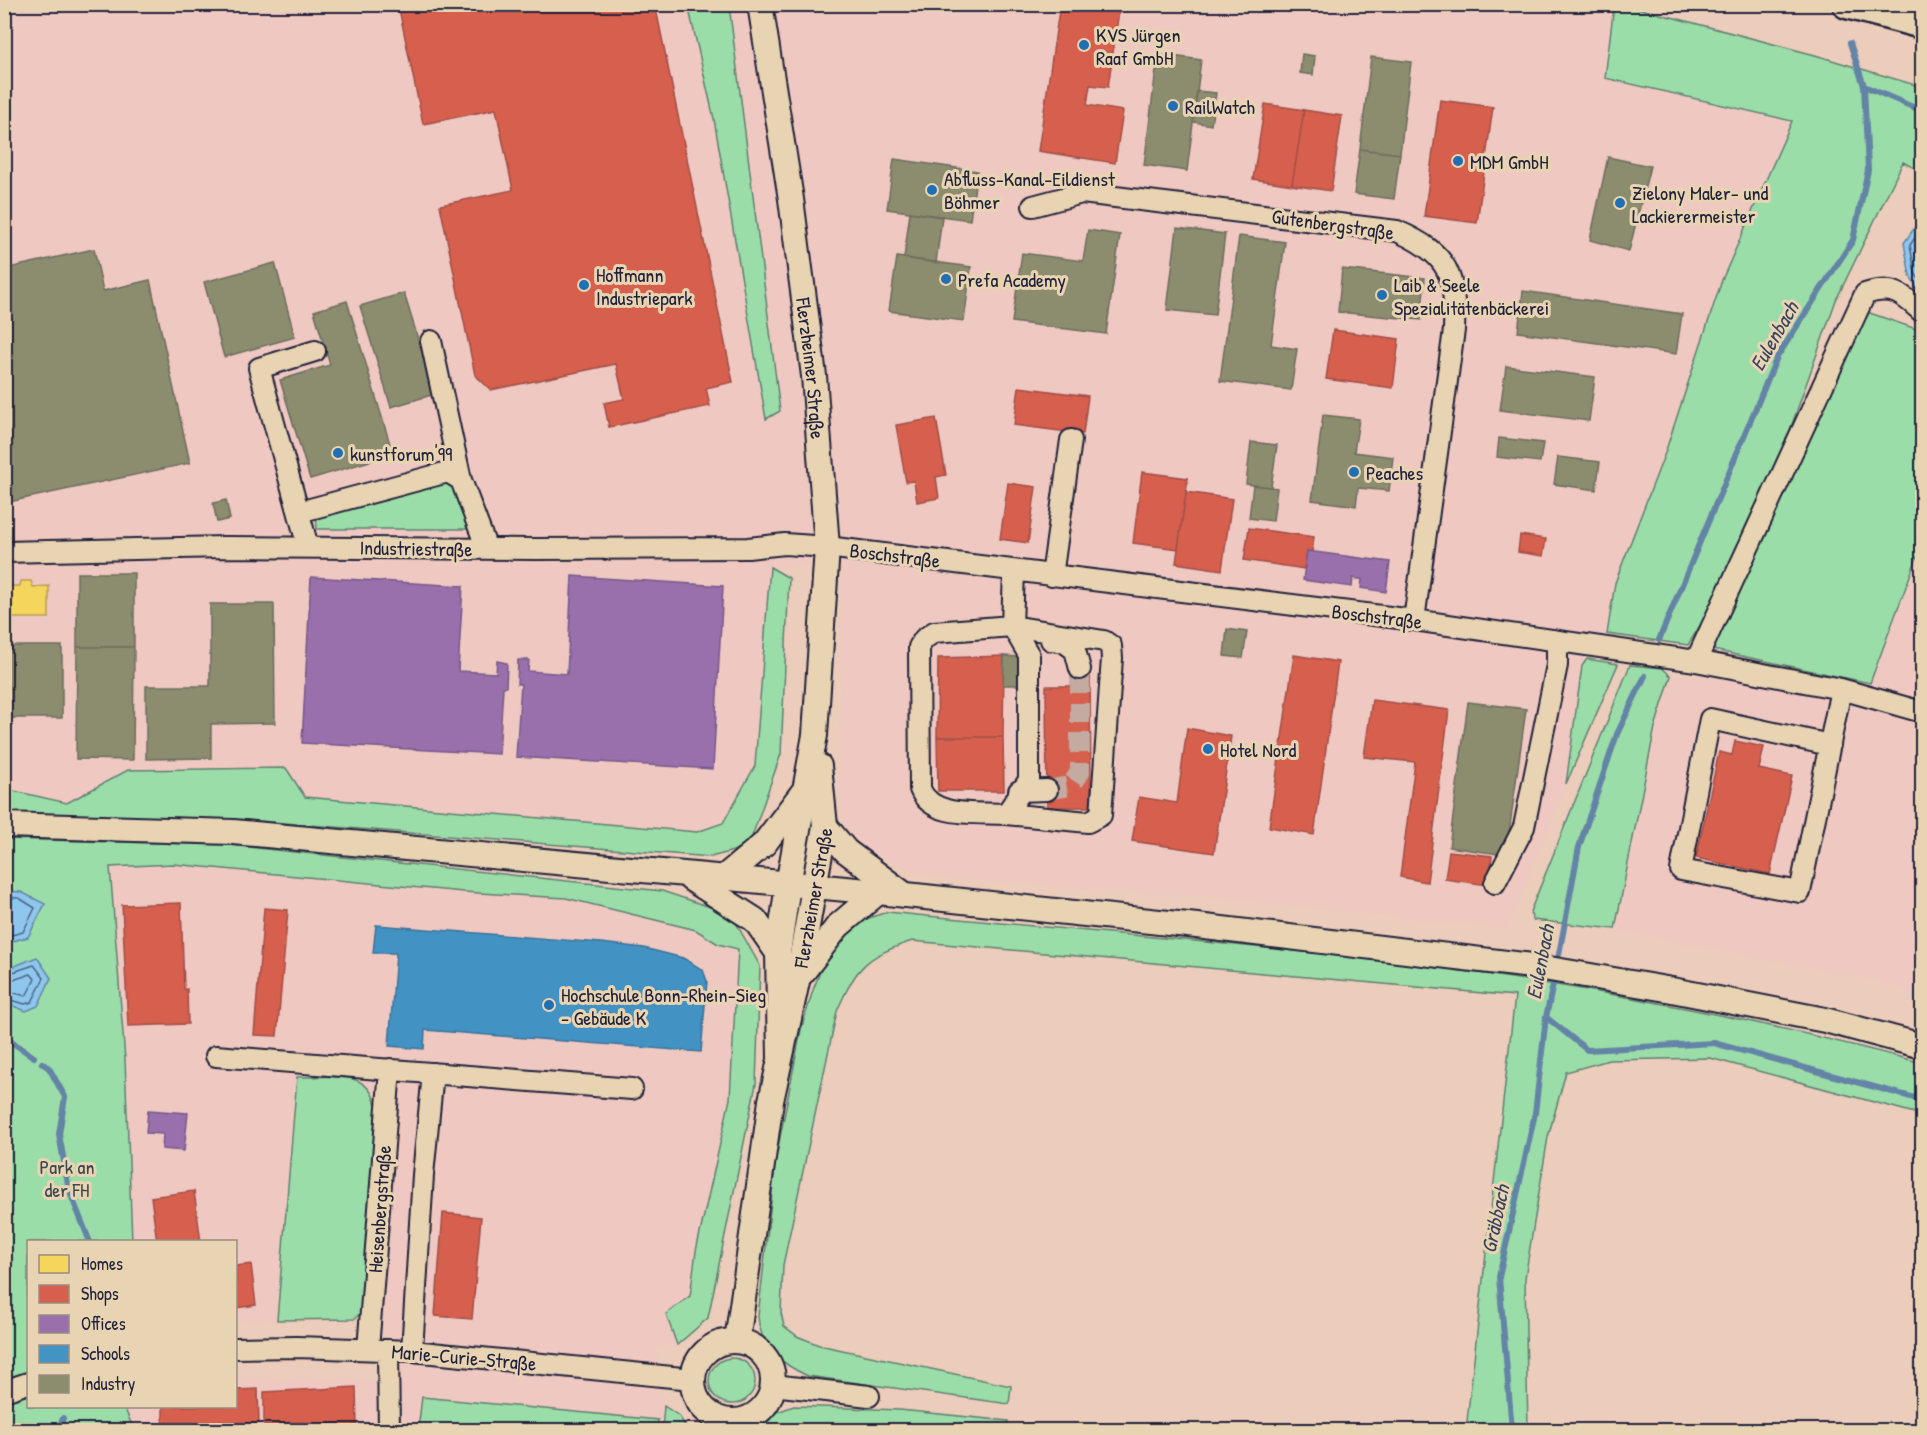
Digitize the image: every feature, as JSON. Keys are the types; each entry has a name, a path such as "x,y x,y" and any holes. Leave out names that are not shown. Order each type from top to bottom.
{"highway":[{"path":"1847,4 1923,24"}],"main road":[{"name":"Flerzheimer Straße","path":"760,4 791,200 814,376 827,547 815,735 778,953 780,1058"},
{"name":"Flerzheimer Straße","path":"737,1341 780,1058 798,977 825,826 815,735"},
{"path":"722,879 764,844 808,786"},
{"path":"4,825 233,832 878,892 1532,966 1825,1020 1923,1046"},
{"path":"825,826 846,851 905,895"},
{"path":"684,875 755,920 778,953"},
{"path":"798,977 838,926 878,892"},
{"path":"737,1341 760,1351 772,1372 773,1385 770,1398 762,1409 751,1417 724,1426 701,1406 694,1394 692,1379 701,1355 717,1344 737,1341"}],"street":[{"name":"Gutenbergstraße","path":"1033,206 1082,193 1397,231 1425,245 1437,256 1452,279 1455,295 1454,330 1414,620"},
{"path":"1696,661 1865,294 1883,288 1903,295 1923,312"},
{"path":"431,341 461,480 487,549"},
{"path":"308,547 258,368 315,351"},
{"path":"1052,576 1071,440"},
{"path":"299,512 440,473 448,472 461,480"},
{"name":"Industriestraße","path":"4,552 308,547 748,548 784,544 827,547"},
{"name":"Boschstraße","path":"827,547 1414,620 1696,661 1841,689 1923,712"},
{"path":"1006,814 1019,791 1029,780 1029,655 1012,626 1014,571"},
{"path":"1012,626 1064,642 1075,650 1080,669"},
{"path":"1012,626 1104,641 1111,646 1112,658 1101,815 1088,822 1006,814 937,809 924,800 920,789 919,647 924,639 934,632 1012,626"},
{"path":"1495,883 1524,827 1557,665 1557,641"},
{"path":"1830,745 1710,719 1681,870 1800,892 1830,745 1841,689"},
{"path":"1019,791 1047,790"},
{"path":"216,1056 632,1089"},
{"name":"Heisenbergstraße","path":"389,1431 378,1350 390,1069"},
{"name":"Heisenbergstraße","path":"412,1351 421,1199 433,1073"},
{"name":"Marie-Curie-Straße","path":"237,1348 412,1351 692,1379"},
{"path":"4,1391 27,1383"},
{"path":"773,1385 869,1396"}],"shaded area":[{"path":"5,5 688,5 714,119 766,419 780,410 729,5 1614,5 1605,78 1793,121 1722,280 1665,453 1615,583 1607,634 1582,666 1566,784 1507,929 1218,897 933,877 877,856 854,839 839,811 842,564 770,567 755,762 723,823 697,832 304,797 128,770 67,803 5,789"},
{"path":"1917,556 1922,558 1922,996 1871,979 1615,929 1655,727 1671,676 1699,679 1713,650 1870,683"},
{"path":"173,864 463,892 566,898 696,930 718,944 739,949 730,1099 696,1251 690,1297 666,1315 677,1345 655,1347 664,1406 662,1430 134,1430 124,1408 237,1408 237,1378 377,1379 381,1323 277,1320 237,1323 237,1240 132,1240 125,1060 110,867"}],"green space":[{"path":"1622,4 1815,55 1922,87 1922,172 1903,162 1836,300 1768,492 1718,597 1688,645 1607,634 1615,583 1665,453 1722,280 1792,121 1605,78 1614,5"},
{"path":"688,5 729,5 780,411 766,419 714,119"},
{"path":"1864,311 1922,331 1922,558 1917,557 1870,683 1713,650 1716,622"},
{"path":"445,476 459,483 471,529 317,529 316,515"},
{"path":"770,567 789,578 781,754 750,842 733,851 711,857 234,819 5,814 5,789 67,803 128,770 286,768 305,797 697,832 723,823 755,766"},
{"path":"1587,659 1618,664 1566,784 1582,666"},
{"path":"1630,665 1662,668 1671,676 1655,727 1615,929 1533,920 1530,912"},
{"name":"Park an der FH","path":"5,839 229,845 662,891 731,914 760,966 756,1084 708,1318 677,1345 666,1314 690,1296 696,1251 730,1099 738,949 718,944 696,930 566,898 463,892 173,864 110,867 125,1060 132,1240 27,1240 27,1408 124,1408 134,1430 5,1430"},
{"path":"887,912 1359,958 1501,976 1643,1000 1783,1029 1922,1063 1922,1115 1710,1058 1609,1060 1566,1072 1548,1137 1525,1278 1528,1430 1466,1430 1515,996 912,941 883,952 864,965 851,983 837,1011 783,1265 781,1313 784,1326 797,1336 819,1345 1011,1386 1009,1404 808,1376 789,1366 774,1353 763,1337 758,1316 776,1158 801,1030 826,957 839,938 863,920"},
{"path":"297,1077 334,1077 356,1080 372,1093 376,1105 362,1312 354,1319 277,1320"},
{"path":"732,1358 748,1365 755,1381 748,1397 732,1404 716,1397 709,1381 716,1365"},
{"path":"422,1397 658,1420 657,1430 418,1430"},
{"path":"664,1406 679,1416 688,1430 662,1430"},
{"path":"794,1406 900,1410 1008,1421 1007,1430 824,1427 806,1430 756,1430 777,1412"}],"water":[{"path":"1922,217 1922,295 1910,276 1904,243"},
{"path":"5,891 21,892 45,904 28,937 5,943"},
{"path":"37,957 51,978 38,1006 26,1011 5,1003 5,970"}],"building: Homes":[{"path":"21,581 31,581 33,587 49,586 49,618 4,618 4,586 20,586"}],"building: Shops":[{"name":"Hoffmann Industriepark","path":"398,4 655,4 733,382 706,388 710,406 609,427 604,403 624,399 616,364 491,390 475,375 440,205 513,190 496,109 423,124"},
{"name":"KVS Jürgen Raaf GmbH","path":"1060,4 1120,4 1108,87 1090,85 1087,105 1123,111 1115,163 1038,151"},
{"name":"MDM GmbH","path":"1440,100 1493,107 1477,223 1424,216"},
{"path":"1265,104 1304,110 1292,185 1253,179"},
{"path":"1304,110 1342,116 1331,191 1292,185"},
{"path":"1333,330 1399,339 1393,388 1326,379"},
{"path":"1019,387 1088,396 1083,434 1014,425"},
{"path":"936,418 946,475 936,477 939,498 917,502 914,481 906,482 896,425"},
{"path":"1142,472 1188,478 1178,549 1133,543"},
{"path":"1008,483 1036,487 1028,543 1000,539"},
{"path":"1186,492 1232,499 1222,570 1176,563"},
{"path":"1249,528 1314,537 1312,552 1307,551 1304,569 1244,560"},
{"path":"1520,535 1546,539 1543,556 1518,552"},
{"path":"1294,655 1338,662 1314,835 1269,827"},
{"path":"1004,656 1003,737 937,737 938,658"},
{"path":"1072,669 1090,669 1091,807 1047,807 1046,686 1072,686"},
{"path":"1372,700 1449,710 1427,882 1400,877 1415,762 1364,757"},
{"path":"1187,728 1231,736 1214,853 1132,841 1139,797 1177,803"},
{"path":"937,737 1003,737 1004,791 938,791"},
{"path":"1735,741 1764,747 1759,769 1792,776 1770,874 1696,858 1719,752 1732,755"},
{"path":"1449,851 1492,856 1488,885 1445,879"},
{"path":"181,903 184,989 187,989 188,1024 128,1026 122,905"},
{"path":"264,908 288,910 277,1036 254,1035"},
{"path":"194,1191 201,1240 157,1240 151,1197"},
{"path":"443,1213 481,1217 472,1319 435,1316"},
{"path":"251,1264 256,1305 237,1308 237,1266"},
{"path":"356,1387 357,1426 354,1425 354,1430 320,1430 319,1426 264,1426 264,1392"},
{"path":"258,1389 259,1423 163,1425 163,1408 237,1408 237,1390"}],"building: Offices":[{"path":"1307,551 1390,562 1386,592 1361,588 1362,579 1353,578 1352,587 1303,580"},
{"path":"572,576 723,586 713,769 516,757 521,684 517,684 518,660 529,660 528,671 567,674"},
{"path":"311,577 463,586 458,671 496,673 497,661 507,663 506,687 503,687 499,754 302,743"},
{"path":"148,1110 188,1113 184,1151 162,1149 163,1134 146,1133"}],"building: Schools":[{"name":"Hochschule Bonn-Rhein-Sieg - Gebäude K","path":"376,925 601,943 644,948 683,958 703,970 707,981 701,1052 425,1030 424,1049 389,1046 396,953 373,953"}],"building: Industry":[{"name":"RailWatch","path":"1158,54 1201,60 1187,171 1144,165"},
{"path":"1302,54 1315,56 1313,75 1300,73"},
{"path":"1371,57 1411,62 1400,154 1360,149"},
{"path":"1197,91 1216,93 1211,125 1193,122"},
{"path":"1360,149 1400,154 1394,199 1354,194"},
{"name":"Zielony Maler- und Lackierermeister","path":"1608,157 1650,166 1629,251 1590,240"},
{"name":"Abfluss-Kanal-Eildienst Böhmer","path":"894,159 977,171 970,220 887,209"},
{"path":"910,212 942,217 936,263 904,258"},
{"path":"1177,228 1225,234 1215,315 1167,310"},
{"path":"1088,230 1120,235 1106,334 1012,322 1022,253 1083,261"},
{"path":"1239,236 1285,242 1271,345 1297,349 1291,390 1220,381"},
{"path":"94,249 103,291 150,280 190,463 4,503 4,269"},
{"path":"897,257 971,267 964,321 889,311"},
{"path":"275,263 295,337 224,357 204,282"},
{"name":"Laib & Seele Spezialitätenbäckerei","path":"1342,269 1425,278 1421,320 1338,312"},
{"path":"1523,291 1682,314 1676,354 1518,332"},
{"path":"404,293 435,394 391,407 360,306"},
{"path":"347,301 393,454 310,479 280,380 330,365 314,311"},
{"path":"1506,366 1595,377 1589,421 1500,410"},
{"name":"Peaches","path":"1323,415 1359,419 1354,452 1393,457 1389,491 1358,488 1356,506 1312,500"},
{"path":"1499,438 1543,443 1540,462 1497,457"},
{"path":"1251,442 1277,445 1271,487 1246,484"},
{"path":"1558,457 1600,462 1596,490 1554,484"},
{"path":"1253,485 1277,488 1273,521 1249,518"},
{"path":"226,500 230,519 217,522 213,503"},
{"path":"77,573 134,573 134,647 77,647"},
{"path":"210,604 274,604 275,723 211,724 211,758 146,759 146,686 210,686"},
{"path":"1227,629 1247,632 1243,658 1224,656"},
{"path":"4,646 62,646 62,718 4,718"},
{"path":"77,647 134,647 133,760 76,759"},
{"path":"1004,656 1018,657 1018,685 1003,685"},
{"path":"1468,702 1526,709 1506,855 1449,847"}],"waterway":[{"name":"Eulenbach","path":"1659,640 1777,357 1853,240 1868,170 1864,86 1850,43"},
{"path":"1864,86 1922,111"},
{"name":"Eulenbach","path":"1557,965 1579,847 1617,734 1645,676"},
{"name":"Gräbbach","path":"1512,1430 1499,1277 1535,1113 1546,1017 1555,975"},
{"name":"Eulenbach","path":"1546,1017 1587,1050 1714,1043 1922,1100"},
{"path":"4,1037 34,1057"},
{"path":"42,1063 49,1068 65,1097 59,1134 69,1190 89,1240"},
{"path":"59,1430 63,1418"}],"tunnel":[{"path":"1047,790 1071,786 1080,772 1080,669"}],"place":[{"name":"KVS Jürgen Raaf GmbH","path":"1084,45"},
{"name":"RailWatch","path":"1173,106"},
{"name":"MDM GmbH","path":"1458,161"},
{"name":"Abfluss-Kanal-Eildienst Böhmer","path":"932,190"},
{"name":"Zielony Maler- und Lackierermeister","path":"1620,203"},
{"name":"Prefa Academy","path":"946,279"},
{"name":"Hoffmann Industriepark","path":"584,285"},
{"name":"Laib & Seele Spezialitätenbäckerei","path":"1382,295"},
{"name":"kunstforum'99","path":"338,453"},
{"name":"Peaches","path":"1354,472"},
{"name":"Hotel Nord","path":"1208,749"},
{"name":"Hochschule Bonn-Rhein-Sieg - Gebäude K","path":"549,1005"}]}
